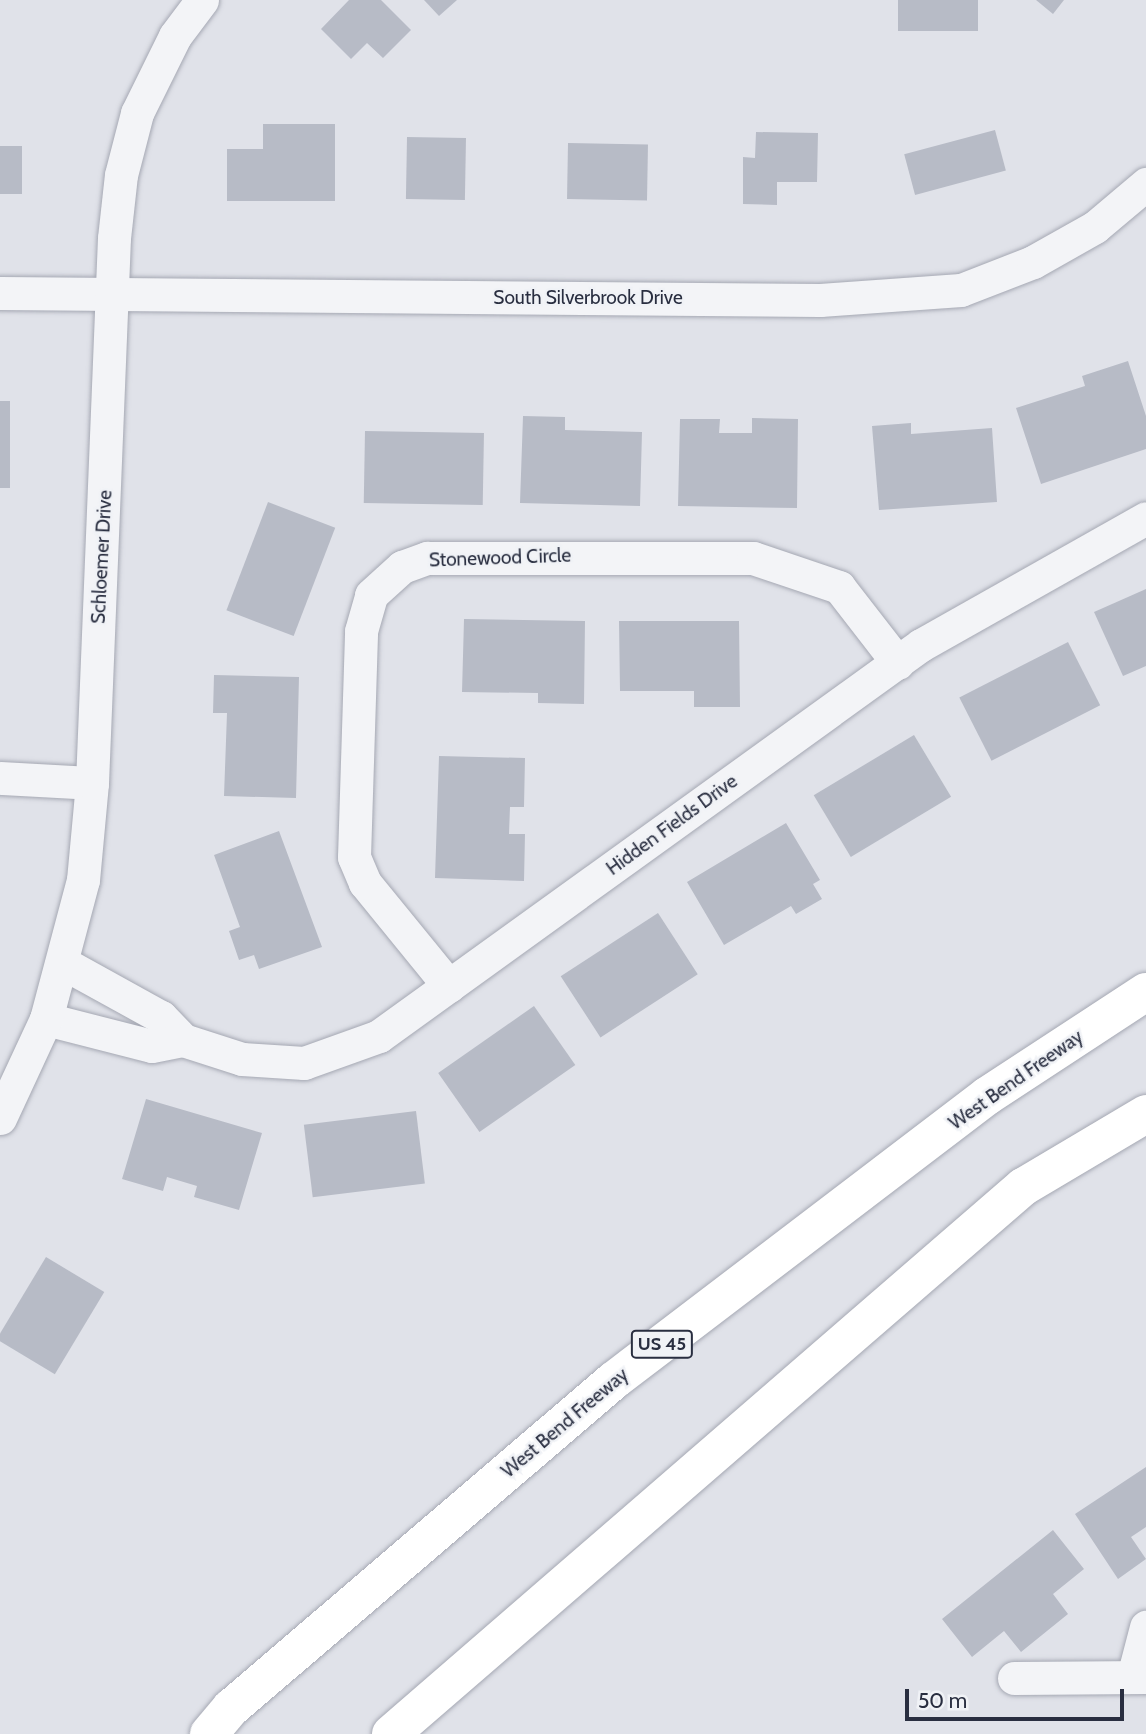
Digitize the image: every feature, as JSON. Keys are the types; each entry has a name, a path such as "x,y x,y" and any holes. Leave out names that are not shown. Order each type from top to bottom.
{"highway":[{"name":"West Bend Freeway","path":"209,1734 231,1708 613,1381 987,1097 1146,992"},
{"path":"391,1734 1023,1187 1146,1114"}],"street":[{"name":"Schloemer Drive","path":"0,1118 46,1019 83,880 92,783 121,175 137,113 175,36 202,0"},
{"name":"South Silverbrook Drive","path":"0,293 820,300 961,290 1033,262 1095,227 1146,184"},
{"name":"Hidden Fields Drive","path":"63,963 161,1017 183,1040 242,1059 304,1063 379,1036 898,663 1146,518"},
{"name":"Stonewood Circle","path":"449,986 365,883 354,856 361,631 371,595 401,567 427,558 753,558 839,587 898,663"},
{"path":"0,778 92,783"},
{"name":"Hidden Fields Drive","path":"46,1019 152,1046 183,1040"},
{"path":"1014,1678 1140,1677 1146,1627"}],"building":[{"path":"349,0 381,0 411,30 383,58 367,43 351,59 321,29"},
{"path":"424,0 457,0 439,16"},
{"path":"898,0 978,0 978,31 898,31"},
{"path":"1036,0 1064,0 1053,14"},
{"path":"263,124 335,124 335,201 227,201 227,149 263,149"},
{"path":"995,130 1006,171 915,195 904,154"},
{"path":"756,132 818,133 817,182 777,182 777,205 743,204 743,157 755,158"},
{"path":"407,137 466,138 465,200 406,199"},
{"path":"568,143 648,144 647,200 567,199"},
{"path":"0,146 22,146 22,194 0,194"},
{"path":"1128,361 1146,416 1146,449 1041,484 1016,408 1085,386 1082,376"},
{"path":"0,401 10,401 10,488 0,488"},
{"path":"523,416 565,417 565,430 642,432 640,506 520,503"},
{"path":"752,418 798,419 797,508 678,506 680,419 720,419 719,433 752,433"},
{"path":"911,423 911,434 992,428 997,502 879,510 872,426"},
{"path":"365,431 484,433 483,505 364,503"},
{"path":"268,502 335,528 294,636 226,610"},
{"path":"1146,589 1146,666 1123,676 1094,612"},
{"path":"464,619 585,621 584,704 538,703 538,693 462,692"},
{"path":"619,621 739,621 740,707 694,707 694,691 620,691"},
{"path":"1068,642 1100,705 992,761 959,697"},
{"path":"214,675 299,677 296,798 224,796 227,713 213,713"},
{"path":"914,735 951,797 851,857 814,795"},
{"path":"439,756 525,758 524,807 510,807 509,834 525,834 524,881 435,878"},
{"path":"786,823 820,880 813,884 822,899 796,914 791,906 724,945 687,882"},
{"path":"279,831 322,947 259,969 254,955 239,960 229,931 240,927 214,855"},
{"path":"658,913 698,974 600,1037 561,976"},
{"path":"534,1006 575,1065 479,1132 438,1073"},
{"path":"146,1099 262,1133 239,1210 194,1197 197,1186 167,1177 163,1191 122,1179"},
{"path":"416,1111 425,1183 313,1197 304,1125"},
{"path":"46,1257 104,1292 55,1374 0,1341 0,1334"},
{"path":"1146,1467 1146,1527 1131,1537 1146,1559 1118,1579 1075,1514"},
{"path":"1053,1530 1084,1569 1053,1594 1068,1614 1021,1652 1004,1631 972,1657 942,1619"}]}
